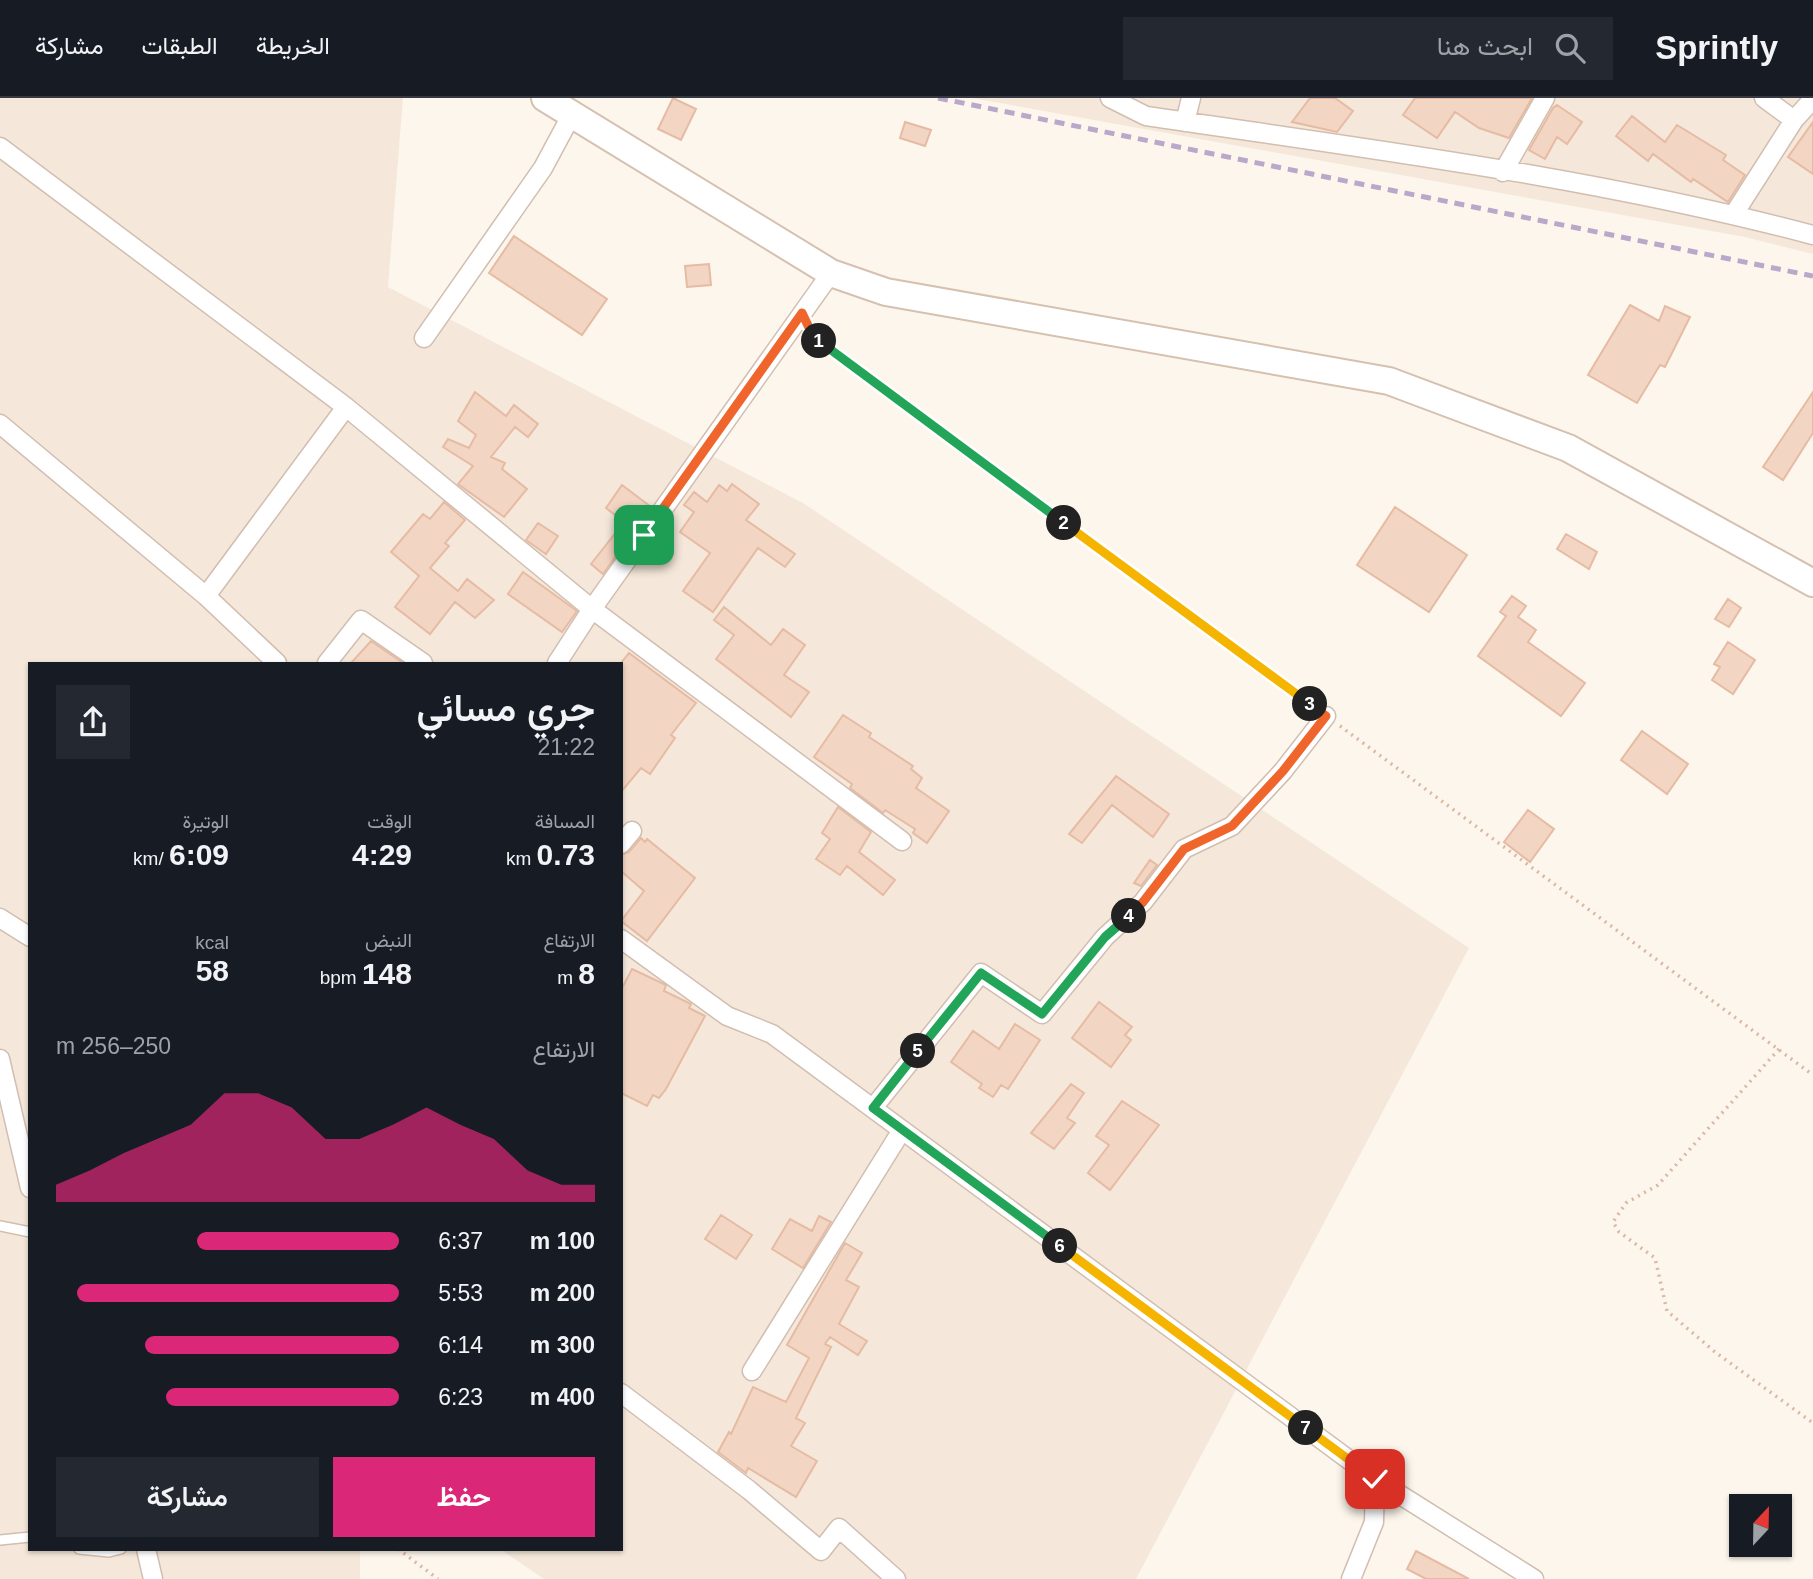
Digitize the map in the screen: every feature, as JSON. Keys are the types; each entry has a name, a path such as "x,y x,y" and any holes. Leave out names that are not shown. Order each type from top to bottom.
{"street":[{"path":"545,98 831,273 886,292 1390,381 1568,448 1813,583"},
{"path":"1110,98 1146,116 1503,172 1734,214 1813,235"},
{"path":"1185,122 1191,98"},
{"path":"1503,172 1545,98"},
{"path":"1764,98 1794,120"},
{"path":"1734,214 1794,120 1813,99"},
{"path":"424,338 543,168 572,114"},
{"path":"0,147 346,407 592,609 902,841"},
{"path":"557,662 831,273"},
{"path":"206,596 346,407"},
{"path":"0,424 206,596 275,662"},
{"path":"328,662 362,620 422,662"},
{"path":"873,1108 981,973 1042,1014 1105,937 1143,902 1184,849 1232,826 1283,771 1326,716"},
{"path":"0,918 28,936"},
{"path":"623,940 727,1016 772,1034 1375,1479 1534,1579"},
{"path":"0,1059 28,1179"},
{"path":"752,1371 902,1130"},
{"path":"623,1395 749,1490 821,1551 839,1528 896,1579"},
{"path":"1351,1579 1374,1522 1375,1479"},
{"path":"146,1551 153,1579"}],"lane":[{"path":"0,1226 28,1232"},
{"path":"0,1540 28,1536"}],"path":[{"path":"802,313 813,336 877,386 1813,1075"},
{"path":"1779,1049 1658,1185 1626,1203 1613,1222 1619,1232 1655,1258 1667,1311 1715,1352 1813,1423"},
{"path":"401,1551 438,1579"}],"shaded area":[{"path":"0,98 403,98 388,287 803,503 1469,948 1136,1579 544,1579 503,1551 623,1551 623,662 28,662 28,1551 360,1551 360,1579 0,1579"},
{"path":"972,98 1813,98 1813,254 1745,237"}],"building":[{"path":"673,98 696,109 681,140 658,129"},
{"path":"1310,98 1335,98 1353,111 1337,132 1292,122"},
{"path":"1415,98 1532,98 1509,138 1479,128 1455,112 1437,138 1403,115"},
{"path":"1557,105 1582,122 1567,144 1557,137 1545,159 1529,150"},
{"path":"1632,116 1665,142 1677,125 1726,155 1723,160 1745,175 1728,202 1693,179 1691,182 1653,154 1648,161 1616,136"},
{"path":"905,122 931,130 925,146 900,138"},
{"path":"1813,122 1813,174 1788,157"},
{"path":"514,236 607,299 582,335 489,273"},
{"path":"709,264 711,285 687,287 685,266"},
{"path":"1630,305 1659,321 1665,306 1690,317 1665,367 1660,365 1637,403 1588,375"},
{"path":"475,392 506,416 514,405 538,424 528,437 515,427 491,457 505,463 502,469 527,489 504,517 458,484 473,466 443,447 448,439 469,448 476,435 458,421"},
{"path":"1813,392 1813,433 1783,480 1763,467"},
{"path":"732,484 759,504 746,520 795,554 785,567 758,548 713,612 683,591 710,553 680,532 694,512 684,505 694,492 707,502 719,485 727,491"},
{"path":"622,485 651,507 603,574 591,564 624,522 606,508"},
{"path":"444,502 465,520 445,543 449,546 430,568 458,591 467,579 494,600 475,618 455,602 430,634 395,607 419,576 391,552 423,514 430,519"},
{"path":"1395,507 1467,555 1429,612 1357,565"},
{"path":"538,523 558,536 546,554 526,540"},
{"path":"1566,534 1597,552 1589,569 1557,549"},
{"path":"523,572 577,611 562,632 508,594"},
{"path":"1512,596 1526,606 1518,617 1536,630 1528,642 1585,683 1561,716 1478,656 1506,616 1500,612"},
{"path":"1728,599 1741,608 1729,627 1715,619"},
{"path":"724,607 771,645 783,629 805,645 784,675 809,692 791,717 716,659 734,635 714,620"},
{"path":"371,641 402,662 352,662"},
{"path":"1728,642 1755,660 1733,694 1712,680 1720,667 1714,664"},
{"path":"629,653 696,703 671,735 675,738 650,774 641,768 623,790 623,662"},
{"path":"843,715 871,733 869,737 913,766 911,769 922,778 916,788 949,811 927,843 913,833 915,829 885,810 883,813 850,788 852,784 814,757"},
{"path":"1642,731 1688,764 1667,794 1621,760"},
{"path":"1116,776 1169,814 1153,837 1112,805 1082,843 1069,834"},
{"path":"838,807 871,832 859,852 895,880 883,895 847,866 840,875 816,859 830,839 822,833"},
{"path":"1528,810 1554,829 1530,862 1504,842"},
{"path":"641,838 645,842 647,839 695,878 647,941 623,923 623,918 644,891 623,873 623,854 629,852"},
{"path":"1150,860 1157,865 1141,886 1134,883"},
{"path":"632,969 666,985 664,991 691,1004 689,1008 705,1016 666,1089 659,1098 653,1095 647,1106 623,1094 623,986"},
{"path":"1099,1002 1132,1027 1125,1035 1131,1040 1111,1067 1072,1038"},
{"path":"1015,1024 1040,1040 1008,1089 1001,1085 993,1097 979,1088 982,1084 951,1062 973,1031 999,1049"},
{"path":"1071,1084 1084,1093 1067,1118 1075,1123 1054,1149 1031,1133"},
{"path":"1122,1101 1159,1125 1110,1190 1088,1173 1109,1145 1096,1136"},
{"path":"721,1215 752,1235 736,1259 705,1239"},
{"path":"819,1216 831,1222 803,1268 772,1249 790,1219 812,1231"},
{"path":"845,1243 862,1253 846,1280 859,1287 839,1324 867,1341 858,1355 830,1337 825,1344 831,1347 796,1418 805,1423 791,1446 817,1461 796,1497 748,1468 746,1473 718,1452 729,1432 731,1434 753,1387 786,1402 809,1358 787,1345"},
{"path":"1416,1551 1469,1579 1426,1579 1407,1569"}],"railway":[{"path":"938,98 1813,276"}],"route":[{"path":"644,535 802,313 813,336 888,394 1326,716 1283,771 1232,826 1184,849 1143,902 1105,937 1042,1014 981,973 873,1108 1375,1479"}]}
